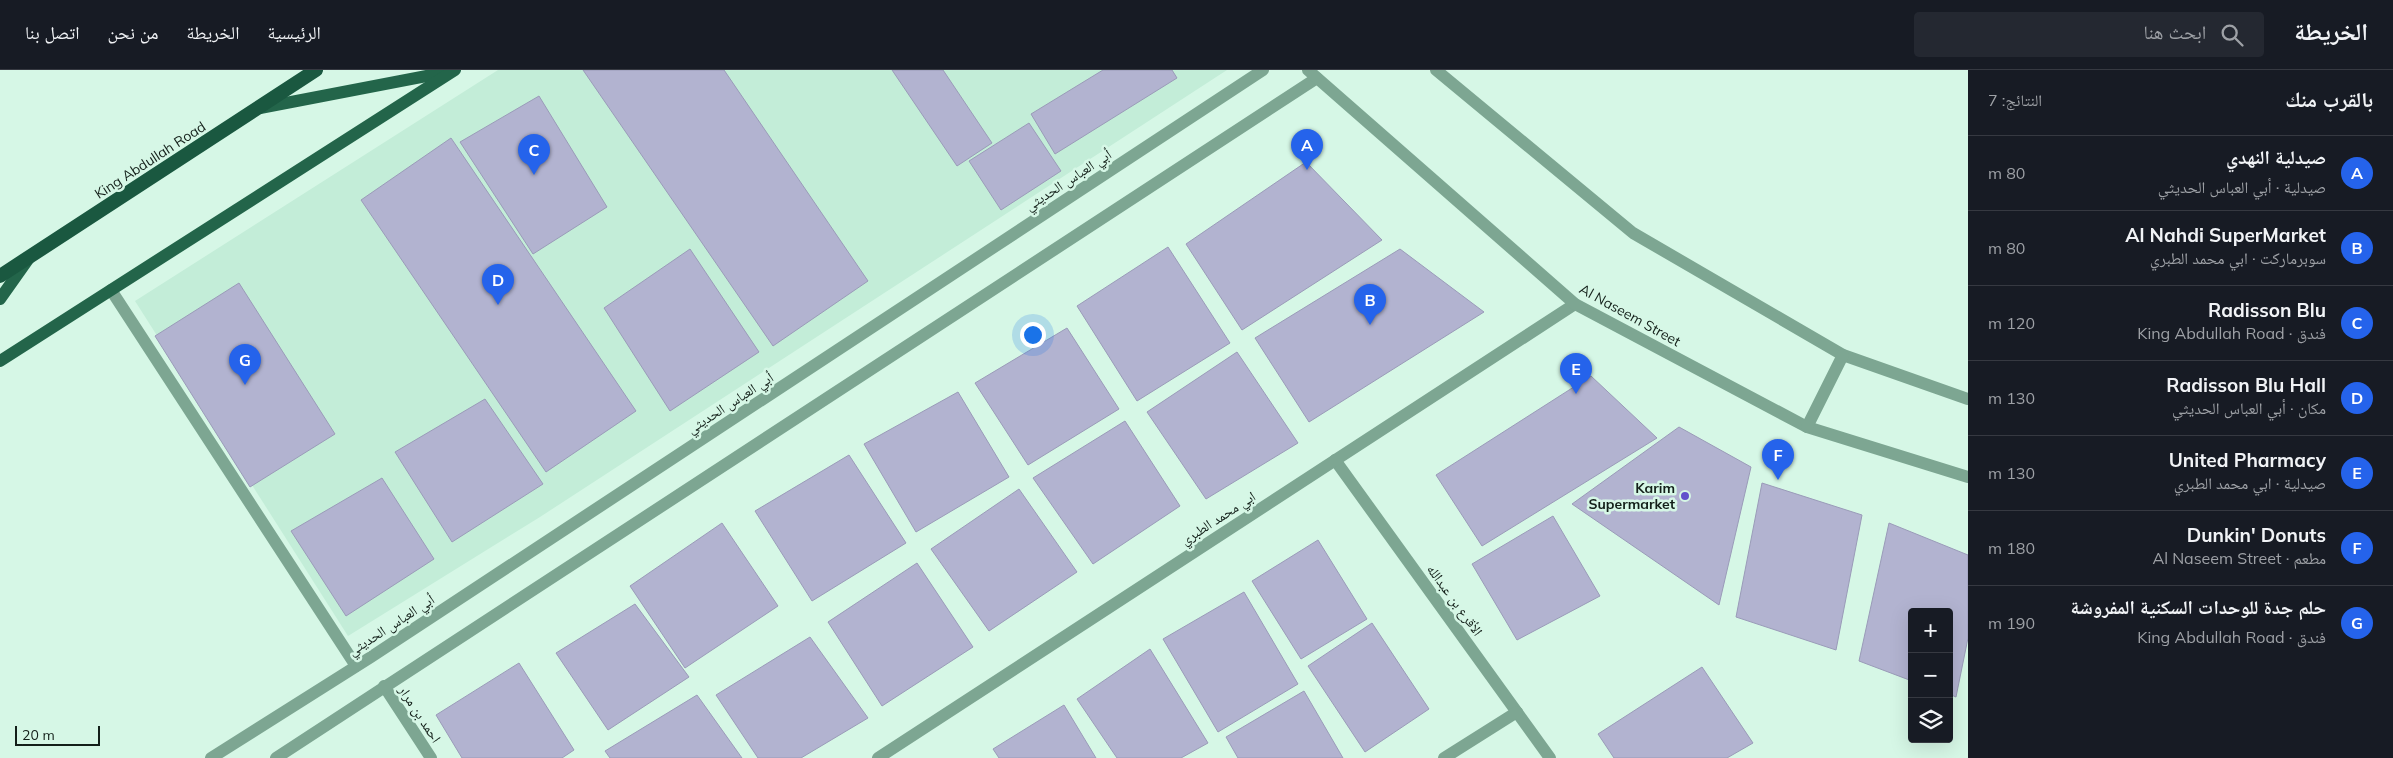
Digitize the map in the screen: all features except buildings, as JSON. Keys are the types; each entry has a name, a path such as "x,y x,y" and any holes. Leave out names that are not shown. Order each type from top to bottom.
{"highway":[{"name":"King Abdullah Road","path":"0,276 316,70"}],"main road":[{"path":"260,108 454,71"},
{"path":"0,361 454,71"},
{"path":"0,299 29,258"}],"street":[{"name":"أبي العباس الحديثي","path":"211,758 356,666 1263,70"},
{"path":"1436,70 1633,232 1843,355 1968,398"},
{"path":"276,758 1313,74"},
{"name":"Al Naseem Street","path":"1313,74 1575,304 1807,427 1968,477"},
{"path":"111,290 356,666"},
{"name":"ابي محمد الطبري","path":"878,758 1575,304"},
{"path":"1807,427 1843,355"},
{"name":"الأقرع بن عبدالله","path":"1335,460 1550,758"},
{"name":"احمد بن مرار","path":"384,686 431,758"},
{"path":"1444,758 1517,712"}],"shaded area":[{"path":"498,70 1227,70 540,517 348,636 135,301"}],"place":[{"name":"صيدلية النهدي","path":"1307,170"},
{"name":"Radisson Blu","path":"534,175"},
{"name":"Radisson Blu Hall","path":"498,305"},
{"name":"Al Nahdi SuperMarket","path":"1370,325"},
{"name":"حلم جدة للوحدات السكنية المفروشة","path":"245,385"},
{"name":"United Pharmacy","path":"1576,394"},
{"name":"Dunkin' Donuts","path":"1778,480"},
{"name":"Karim Supermarket","path":"1685,496"}]}
